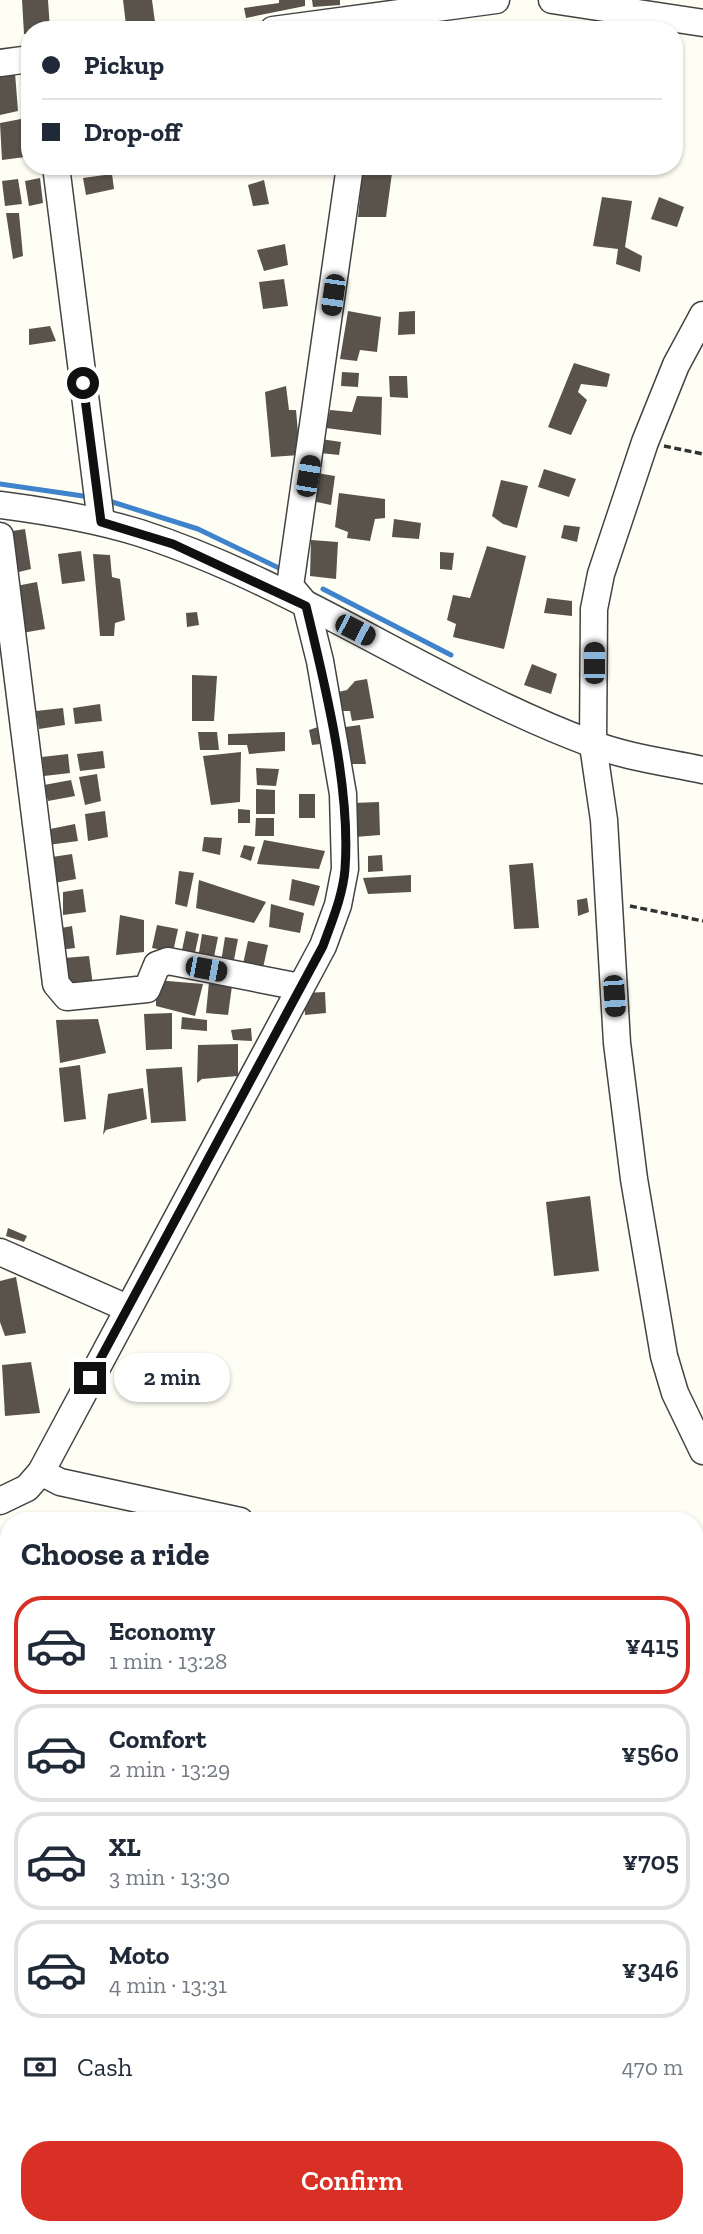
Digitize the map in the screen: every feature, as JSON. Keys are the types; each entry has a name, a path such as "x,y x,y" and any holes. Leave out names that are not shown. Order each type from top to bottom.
{"street":[{"path":"339,21 496,0"},
{"path":"552,0 703,23"},
{"path":"0,63 21,61"},
{"path":"57,175 99,507"},
{"path":"0,1501 27,1488 41,1472 323,946 338,905 345,869 343,794 320,662 306,606 290,586 349,175"},
{"path":"703,315 676,365 645,442 621,507 594,609 593,745 604,820 617,1043 634,1179 664,1356 675,1393 703,1451"},
{"path":"0,505 99,507 306,606 537,722 593,745 703,770"},
{"path":"0,536 56,984 67,997 147,989 157,965 169,961 300,987"},
{"path":"0,1252 127,1308"},
{"path":"41,1472 60,1482 198,1512"}],"path":[{"path":"645,442 703,454"},
{"path":"607,902 703,921"}],"building":[{"path":"22,0 48,0 49,21 23,21"},
{"path":"123,0 152,0 155,21 126,21"},
{"path":"279,0 305,0 305,6 246,18 244,8 279,3"},
{"path":"312,0 340,0 340,5 313,7"},
{"path":"15,73 18,111 0,115 0,75"},
{"path":"21,119 21,158 2,160 0,123"},
{"path":"112,175 114,189 86,195 83,178"},
{"path":"362,175 392,175 386,217 358,217"},
{"path":"40,178 43,203 29,206 25,181"},
{"path":"18,179 22,204 5,206 2,181"},
{"path":"264,180 269,204 253,206 248,185"},
{"path":"602,197 632,201 625,247 642,256 640,272 616,264 618,249 593,246"},
{"path":"659,197 684,207 677,227 651,219"},
{"path":"6,213 19,213 23,256 13,259"},
{"path":"285,244 288,265 264,271 257,250"},
{"path":"284,279 288,306 263,309 259,282"},
{"path":"348,311 381,317 377,352 360,350 357,361 340,359"},
{"path":"415,311 415,334 398,335 399,312"},
{"path":"50,326 56,341 29,345 29,329"},
{"path":"574,363 610,374 607,387 581,384 578,392 587,400 571,435 548,427"},
{"path":"342,372 359,373 358,387 341,386"},
{"path":"389,376 407,376 408,398 390,397"},
{"path":"286,386 289,410 296,410 300,455 271,457 265,392"},
{"path":"357,396 382,397 381,435 326,428 330,410 352,412"},
{"path":"321,439 341,442 339,455 320,453"},
{"path":"544,469 576,479 569,497 538,487"},
{"path":"317,473 335,476 331,505 312,501"},
{"path":"501,480 528,486 517,528 503,524 492,516"},
{"path":"339,493 385,499 385,518 375,519 370,541 347,538 348,532 335,527"},
{"path":"394,519 421,523 419,539 392,537"},
{"path":"564,525 580,527 577,542 561,538"},
{"path":"25,529 31,569 11,574 6,532"},
{"path":"311,540 338,542 336,579 310,576"},
{"path":"487,546 526,556 504,649 453,637 456,624 447,620 453,595 470,598"},
{"path":"81,551 85,581 62,584 58,554"},
{"path":"440,552 454,553 452,570 440,569"},
{"path":"93,554 110,555 112,577 120,579 125,620 115,623 114,636 100,636"},
{"path":"37,582 45,629 22,633 16,586"},
{"path":"547,598 572,601 572,616 544,613"},
{"path":"197,612 199,625 187,627 186,613"},
{"path":"532,664 557,674 551,694 524,685"},
{"path":"192,675 217,676 214,721 192,721"},
{"path":"367,679 374,718 352,721 350,711 340,711 338,692 347,690 355,681"},
{"path":"100,704 102,721 75,724 73,708"},
{"path":"63,708 65,725 39,729 36,711"},
{"path":"360,725 366,764 344,764 338,728"},
{"path":"318,727 320,744 312,745 309,730"},
{"path":"198,732 217,732 219,750 200,750"},
{"path":"285,732 285,751 249,754 247,745 228,745 228,734"},
{"path":"103,751 105,768 80,771 77,754"},
{"path":"241,752 240,802 211,805 203,756"},
{"path":"68,754 70,773 44,776 42,757"},
{"path":"256,768 279,769 276,786 257,785"},
{"path":"97,774 101,801 85,805 79,777"},
{"path":"71,780 75,796 48,801 44,785"},
{"path":"256,789 275,790 275,814 256,814"},
{"path":"299,794 315,794 315,818 299,818"},
{"path":"379,802 380,835 355,837 353,803"},
{"path":"238,809 250,810 250,823 238,823"},
{"path":"105,811 108,837 88,841 85,814"},
{"path":"256,818 274,818 274,836 255,836"},
{"path":"75,824 78,841 48,845 45,830"},
{"path":"204,837 222,838 220,855 202,851"},
{"path":"264,840 325,851 319,869 257,864"},
{"path":"244,845 255,847 251,861 240,857"},
{"path":"72,854 76,879 54,883 52,857"},
{"path":"382,855 383,871 368,872 368,856"},
{"path":"533,863 539,928 514,929 509,865"},
{"path":"179,871 194,873 187,907 175,904"},
{"path":"411,875 411,892 368,894 363,878"},
{"path":"292,879 320,886 314,906 289,900"},
{"path":"199,880 266,902 254,923 196,908"},
{"path":"83,889 86,912 63,915 63,892"},
{"path":"587,898 589,912 578,916 577,900"},
{"path":"271,904 304,913 300,933 269,927"},
{"path":"120,915 144,920 144,952 116,955"},
{"path":"157,925 178,929 173,952 152,948"},
{"path":"72,926 75,948 59,950 56,929"},
{"path":"186,931 199,934 194,957 181,955"},
{"path":"202,934 218,937 213,962 198,959"},
{"path":"225,937 238,939 233,965 221,962"},
{"path":"248,941 268,945 263,968 243,964"},
{"path":"89,956 93,985 69,987 64,958"},
{"path":"156,980 203,984 195,1016 156,1006"},
{"path":"209,982 232,986 228,1015 206,1013"},
{"path":"325,992 326,1013 305,1015 304,993"},
{"path":"172,1013 172,1049 146,1050 144,1014"},
{"path":"182,1017 207,1020 207,1031 181,1029"},
{"path":"98,1019 106,1053 60,1063 56,1020"},
{"path":"251,1028 252,1041 233,1040 231,1030"},
{"path":"238,1044 238,1076 202,1079 197,1083 198,1045"},
{"path":"80,1065 86,1119 64,1122 59,1068"},
{"path":"182,1067 186,1121 151,1123 146,1069"},
{"path":"143,1088 147,1119 106,1130 103,1135 108,1094"},
{"path":"590,1196 599,1271 554,1276 546,1202"},
{"path":"8,1228 27,1236 24,1242 6,1236"},
{"path":"16,1277 26,1333 5,1336 0,1322 0,1281"},
{"path":"31,1362 40,1413 5,1416 2,1365"}],"waterway":[{"path":"0,484 90,497"},
{"path":"106,500 198,529 285,571"},
{"path":"323,589 451,655"}],"route":[{"path":"83,383 101,522 173,544 233,569 306,606 320,662 343,794 345,869 338,905 323,946 90,1378"}]}
